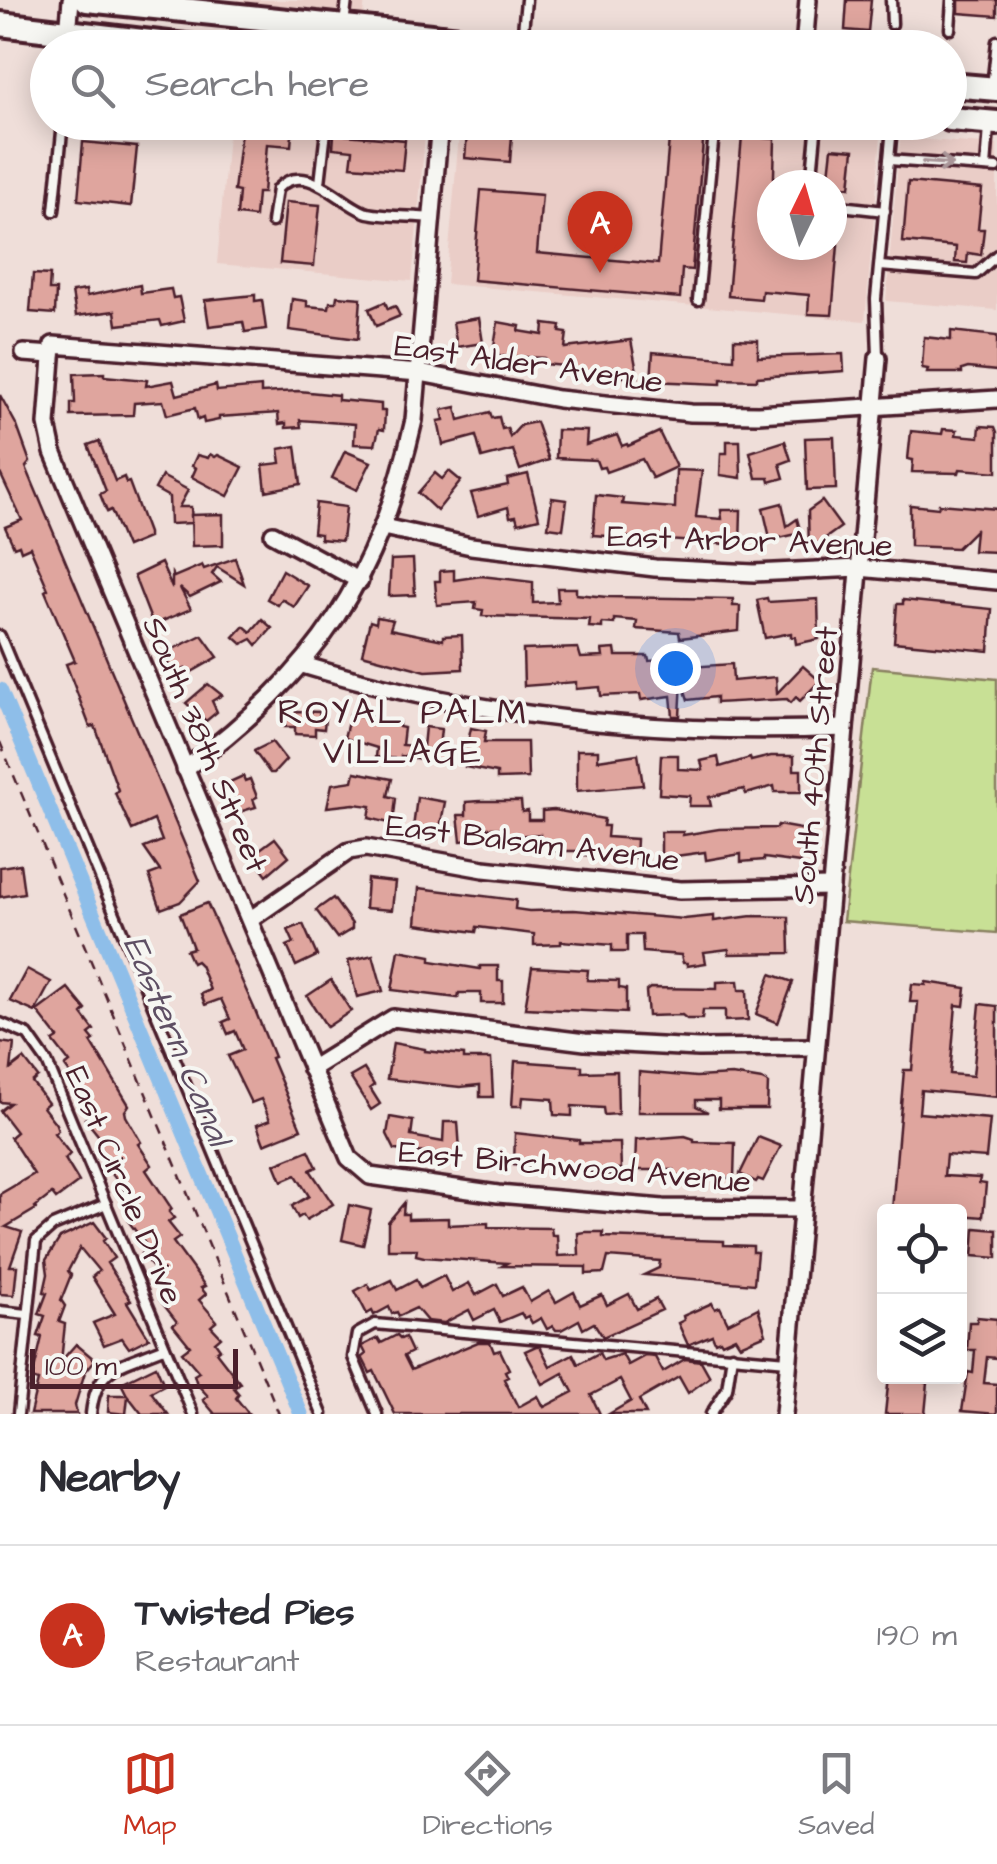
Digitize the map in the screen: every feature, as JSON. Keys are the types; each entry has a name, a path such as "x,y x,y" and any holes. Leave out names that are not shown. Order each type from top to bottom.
{"main road":[{"path":"88,0 363,30"},
{"path":"0,24 30,31"},
{"path":"967,87 994,89"},
{"path":"967,120 993,122"}],"street":[{"path":"69,30 71,0"},
{"path":"806,30 808,0"},
{"path":"185,769 230,736 303,665 360,581 383,526 403,468 420,374 438,140"},
{"name":"East Alder Avenue","path":"24,353 53,350 420,374 558,399 691,413 758,414 997,400"},
{"name":"South 38th Street","path":"53,350 46,424 52,452 349,1158"},
{"name":"South 40th Street","path":"784,1414 878,358"},
{"name":"East Arbor Avenue","path":"383,526 471,546 655,568 754,573 859,568 997,581"},
{"path":"273,534 360,581"},
{"path":"303,665 376,687 554,718 673,728 845,728"},
{"name":"East Balsam Avenue","path":"251,919 349,851 366,848 484,870 664,888 830,888"},
{"path":"311,1069 394,1018 585,1042 698,1048 816,1047"},
{"name":"East Birchwood Avenue","path":"349,1158 370,1176 498,1194 663,1208 802,1210"}],"lane":[{"path":"344,27 347,0"},
{"path":"523,30 526,0"},
{"path":"891,0 892,24"},
{"path":"950,29 952,0"},
{"path":"994,89 997,42"},
{"path":"986,167 993,122"},
{"path":"54,211 62,140"},
{"path":"320,183 325,140"},
{"path":"698,300 714,140"},
{"path":"812,170 815,140"},
{"name":"South 40th Street","path":"878,358 876,299 893,140"},
{"path":"889,160 997,168"},
{"path":"272,222 274,197 280,185 290,180 320,183 367,212 432,218"},
{"path":"847,207 884,211"},
{"path":"880,266 976,274 997,256"},
{"path":"0,636 322,1414"},
{"name":"East Circle Drive","path":"0,1023 28,1034 46,1062 193,1414"},
{"path":"18,1414 33,1251 40,1236 53,1226 106,1204"},
{"path":"0,1312 28,1314"},
{"path":"377,1414 352,1350 357,1334 375,1324 788,1361"},
{"path":"92,1414 94,1390 106,1373 165,1348"},
{"path":"712,1414 727,1389 732,1355"}],"path":[{"path":"0,742 279,1414"}],"shaded area":[{"path":"209,0 365,0 363,16"},
{"path":"228,140 424,140 412,281 217,264"},
{"path":"459,140 881,140 865,321 446,284"},
{"path":"900,140 997,145 997,310 886,301"}],"green space":[{"path":"872,667 997,679 997,933 843,921"}],"building":[{"path":"847,0 871,0 868,30 845,30"},
{"path":"959,0 997,0 997,16 959,13"},
{"path":"240,140 292,140 291,146 267,144 263,193 257,193 255,217 237,215 239,192 234,191"},
{"path":"334,140 405,140 402,170 351,166 353,150 333,148"},
{"path":"466,140 512,140 510,162 465,158"},
{"path":"669,140 703,140 692,270 682,269 680,298 473,280 481,190 542,195 537,253 658,264"},
{"path":"742,140 775,140 774,170 757,170 757,260 837,260 832,315 808,314 809,295 762,291 761,299 728,296"},
{"path":"83,142 137,147 131,206 78,200"},
{"path":"832,148 854,150 850,187 847,170 830,170"},
{"path":"908,182 982,189 978,229 984,229 981,255 968,253 967,263 955,262 956,247 903,242"},
{"path":"286,202 320,205 314,266 280,263"},
{"path":"33,274 50,275 49,290 56,290 55,314 30,312"},
{"path":"140,285 141,293 171,289 173,298 179,297 184,321 162,326 160,320 117,325 115,311 76,316 72,292 86,290 87,296"},
{"path":"255,295 255,301 262,300 266,329 245,332 243,322 209,326 205,300"},
{"path":"337,296 361,298 358,339 289,330 292,299 307,301 307,306 329,308"},
{"path":"385,302 388,309 395,306 400,316 376,326 369,309"},
{"path":"479,318 483,343 457,347 453,322"},
{"path":"498,322 543,335 544,324 561,326 560,332 567,333 565,348 631,340 638,377 617,377 615,367 576,373 575,367 543,364 544,358 498,356 493,352"},
{"path":"951,331 997,336 997,371 968,368 962,373 927,373 928,369 922,368 924,337 951,340"},
{"path":"734,339 758,340 758,357 843,354 844,371 757,380 721,379 721,384 651,381 653,352 734,359"},
{"path":"104,373 147,380 146,386 173,381 177,395 216,385 217,391 261,387 261,393 338,395 338,400 381,404 381,411 385,411 384,430 379,429 375,445 354,444 355,424 300,420 301,427 286,428 286,423 279,424 278,413 219,417 204,423 203,418 198,420 195,408 167,415 163,401 134,403 133,415 71,416 71,403 75,403 74,374"},
{"path":"0,395 17,426 30,462 26,467 200,881 180,902 161,909 149,875 160,871 144,848 162,841 154,820 132,830 115,793 118,790 95,726 90,727 66,664 75,661 45,591 48,589 30,547 21,551 19,545 14,547 5,527 22,520 0,473"},
{"path":"456,407 459,420 490,412 492,418 499,417 502,429 507,428 510,437 521,425 536,422 549,460 520,470 513,450 482,458 476,436 443,445 438,421 444,420 442,410"},
{"path":"980,426 995,427 997,432 997,472 912,472 913,460 908,459 911,431 942,434 943,429 957,430 956,435 979,437"},
{"path":"557,430 587,431 586,445 617,435 622,446 659,432 676,467 652,478 642,459 606,472 596,460 556,458"},
{"path":"834,437 836,489 807,490 805,438"},
{"path":"99,441 115,481 124,477 129,482 148,533 148,538 126,547 100,494 106,491 88,445"},
{"path":"727,441 740,441 741,478 720,475 721,453 727,453"},
{"path":"785,441 791,460 780,464 784,478 770,482 769,478 756,478 750,452"},
{"path":"296,446 301,484 266,491 263,465 281,463 279,449"},
{"path":"345,451 371,462 357,490 332,478"},
{"path":"210,454 243,467 228,496 192,477 197,455 208,458"},
{"path":"676,470 702,471 696,517 722,519 721,510 741,510 740,545 593,535 596,495 623,498 622,504 675,508"},
{"path":"449,471 461,481 437,511 418,493 435,473 442,479"},
{"path":"528,474 539,518 518,523 516,516 510,517 508,507 478,516 471,493 508,485 507,479"},
{"path":"162,476 188,490 179,507 191,507 192,523 170,524 169,497 155,489"},
{"path":"552,498 567,500 563,529 548,527"},
{"path":"822,501 841,527 809,550 808,511"},
{"path":"316,503 346,507 342,541 320,539 320,534 313,533"},
{"path":"782,503 787,526 797,519 801,533 766,541 770,538 763,508"},
{"path":"939,504 997,509 997,552 973,551 975,530 957,548 910,546 910,505 938,508"},
{"path":"223,514 223,545 192,546 191,515"},
{"path":"235,558 244,584 217,567 212,574 221,582 190,597 180,588 191,609 153,625 134,576 161,563 172,588 172,574 174,577 202,565 204,569"},
{"path":"413,559 415,595 389,596 391,560"},
{"path":"282,570 308,586 294,607 282,599 278,605 267,599"},
{"path":"454,570 454,580 481,576 533,582 533,603 558,602 557,588 576,588 576,594 607,597 733,599 733,606 740,606 739,631 680,638 679,632 636,629 637,621 614,619 614,624 602,623 602,628 589,627 590,619 482,616 483,610 475,609 476,602 437,605 435,581 440,581 440,571"},
{"path":"767,598 768,602 818,599 819,639 796,644 791,633 765,638 757,600"},
{"path":"903,600 992,609 989,651 894,642 897,604 903,604"},
{"path":"377,617 393,620 390,629 443,640 443,636 462,635 463,669 426,671 362,654 370,621 376,623"},
{"path":"262,619 272,628 257,645 252,639 242,644 234,637 244,626 251,632"},
{"path":"202,635 218,657 188,674 185,669 175,674 163,654"},
{"path":"578,648 581,658 603,657 602,650 615,649 616,656 648,656 649,661 659,660 660,669 732,664 733,681 776,677 777,693 803,666 820,681 800,701 796,697 791,703 787,699 716,703 716,697 688,700 682,681 680,716 673,716 671,696 641,700 640,694 601,696 600,687 576,689 576,682 524,686 523,650"},
{"path":"208,684 222,695 212,701 217,712 206,721 186,703"},
{"path":"293,711 320,712 319,717 325,718 324,729 315,728 315,735 295,734 295,727 285,727 286,716 293,716"},
{"path":"350,714 399,722 399,727 404,728 402,745 423,747 425,727 441,729 439,748 455,750 452,763 376,757 377,748 344,738"},
{"path":"471,728 486,731 484,742 527,742 528,778 497,779 497,773 465,767 464,741 468,742"},
{"path":"272,742 286,760 270,773 254,751"},
{"path":"577,750 598,750 598,760 638,754 643,785 577,791"},
{"path":"661,755 678,755 678,769 703,770 701,761 718,757 720,767 750,758 751,761 794,756 794,770 801,770 801,792 775,792 774,786 746,794 744,789 709,797 711,806 689,806 690,796 659,794"},
{"path":"355,772 392,779 388,796 396,798 393,824 369,818 371,806 327,807 332,784 353,781"},
{"path":"243,776 245,781 250,779 257,797 253,799 256,807 239,812 236,807 230,809 221,786"},
{"path":"417,797 445,802 439,833 413,828"},
{"path":"521,801 522,812 528,811 528,820 542,820 542,811 554,810 604,819 607,837 636,839 635,858 540,850 540,834 515,836 516,844 502,845 501,828 474,828 475,840 461,841 458,815 466,815 466,802"},
{"path":"778,825 806,830 800,863 764,858 741,862 741,854 706,860 705,852 661,858 661,832 683,835"},
{"path":"275,838 289,856 267,875 252,855"},
{"path":"20,864 24,893 0,897 0,867"},
{"path":"367,879 395,882 392,910 365,908"},
{"path":"419,888 516,900 515,909 529,911 574,910 684,919 714,916 714,921 789,917 790,953 729,954 729,949 704,952 706,963 687,966 681,955 643,952 642,935 627,935 627,952 612,952 612,945 561,941 534,945 534,934 416,924"},
{"path":"333,898 352,924 352,929 337,938 316,910"},
{"path":"207,903 255,1010 301,1129 264,1144 257,1125 270,1120 261,1099 251,1103 228,1056 243,1050 235,1031 228,1034 223,1022 230,1019 221,999 205,1005 201,994 210,990 200,965 192,963 186,950 193,948 180,914"},
{"path":"303,924 317,956 296,966 287,946 294,943 288,930"},
{"path":"399,950 431,956 431,961 480,969 498,966 503,1003 481,1003 481,993 459,993 458,998 392,990"},
{"path":"373,955 383,991 357,997 348,961"},
{"path":"532,967 588,970 587,980 619,981 619,988 626,989 626,1013 525,1008"},
{"path":"27,969 51,982 35,1012 10,1001"},
{"path":"771,974 793,982 778,1023 756,1014"},
{"path":"331,980 351,1011 327,1027 307,996"},
{"path":"738,981 739,990 747,990 748,1020 725,1021 725,1010 703,1010 702,1019 648,1016 646,991 650,988 717,989 717,982"},
{"path":"912,984 966,988 964,1006 956,1005 950,1074 973,1076 980,1004 997,1006 997,1097 921,1090 919,1113 990,1119 986,1158 946,1155 944,1176 980,1178 979,1183 986,1184 983,1217 967,1216 967,1204 893,1204 904,1070 912,1070 918,1002 910,1002"},
{"path":"68,988 86,1010 82,1014 94,1030 89,1034 94,1040 91,1042 129,1105 126,1116 152,1165 146,1170 172,1209 169,1212 174,1218 168,1222 180,1237 173,1242 205,1286 201,1288 206,1294 199,1300 217,1321 211,1326 221,1337 215,1342 220,1349 216,1352 240,1383 234,1388 239,1394 236,1398 249,1414 215,1414 203,1400 208,1396 197,1384 194,1375 199,1372 182,1352 190,1346 160,1300 168,1294 141,1254 148,1248 129,1222 135,1217 119,1196 126,1192 96,1144 102,1140 85,1119 93,1113 65,1067 70,1063 53,1041 58,1038 37,1011"},
{"path":"0,1042 14,1044 11,1069 24,1059 38,1077 32,1082 48,1103 43,1107 56,1124 58,1130 54,1133 70,1154 65,1159 79,1182 56,1199 52,1194 6,1227 22,1232 10,1266 17,1266 14,1295 0,1294 0,1194 34,1174 10,1137 16,1132 0,1111 10,1103 0,1102"},
{"path":"393,1043 464,1055 464,1059 491,1059 493,1097 480,1097 480,1085 460,1087 387,1079"},
{"path":"515,1061 582,1066 582,1072 617,1071 618,1114 604,1115 603,1108 572,1106 572,1116 554,1115 553,1099 523,1097 522,1106 512,1106"},
{"path":"364,1069 380,1104 371,1110 350,1077"},
{"path":"639,1072 696,1077 732,1075 762,1080 768,1083 767,1109 719,1109 719,1100 696,1100 696,1106 708,1112 638,1112"},
{"path":"390,1117 413,1121 411,1136 443,1142 444,1122 458,1122 460,1150 456,1150 456,1156 395,1150 387,1134"},
{"path":"515,1133 579,1143 620,1143 621,1169 615,1169 616,1175 593,1176 593,1172 514,1164"},
{"path":"685,1136 694,1142 735,1143 734,1178 705,1174 674,1177 674,1170 635,1170 636,1140"},
{"path":"758,1137 781,1146 763,1181 756,1182 740,1174"},
{"path":"309,1150 317,1167 310,1170 333,1204 306,1220 303,1215 298,1218 292,1206 309,1196 296,1175 282,1181 275,1164"},
{"path":"404,1203 403,1214 408,1214 408,1219 448,1218 448,1225 488,1223 488,1227 551,1228 552,1235 557,1235 558,1256 579,1255 578,1233 585,1232 603,1232 603,1237 724,1241 724,1245 753,1246 753,1252 757,1252 754,1284 644,1275 659,1268 660,1261 608,1257 604,1273 586,1274 586,1267 502,1266 507,1263 424,1257 416,1255 417,1249 388,1249 388,1222"},
{"path":"349,1205 371,1210 363,1245 342,1240"},
{"path":"94,1222 114,1258 107,1263 149,1338 129,1348 122,1338 104,1345 93,1323 115,1314 92,1277 99,1271 80,1248 68,1271 71,1275 61,1300 65,1306 59,1322 65,1324 61,1361 76,1344 95,1360 85,1372 75,1405 77,1414 30,1414 38,1381 32,1379 42,1337 38,1336 45,1316 39,1314 47,1293 46,1260 60,1238"},
{"path":"975,1228 997,1230 997,1258 973,1256"},
{"path":"444,1276 452,1292 469,1283 476,1295 497,1284 503,1296 522,1287 530,1302 549,1291 556,1302 574,1292 580,1305 602,1295 607,1305 629,1294 637,1309 656,1299 662,1310 603,1337 594,1323 583,1329 579,1320 561,1330 553,1326 547,1329 541,1318 532,1323 521,1313 500,1322 494,1310 474,1320 469,1310 444,1323 427,1321 416,1308 399,1316 397,1312 392,1314 389,1307 374,1315 372,1311 367,1314 355,1291 368,1284 371,1290 392,1280 397,1290 416,1280 420,1288"},
{"path":"712,1303 715,1309 720,1307 728,1323 758,1308 766,1334 740,1345 735,1337 722,1343 715,1342 712,1335 688,1345 678,1323 684,1320 683,1316"},
{"path":"977,1317 997,1319 997,1358 987,1357 984,1383 997,1384 997,1414 962,1411 975,1350 967,1350 969,1322 977,1322"},
{"path":"397,1335 405,1337 412,1352 404,1356 411,1370 478,1342 490,1342 494,1352 500,1350 509,1369 504,1379 518,1407 538,1396 544,1407 573,1392 563,1373 543,1384 525,1351 536,1346 540,1346 550,1366 573,1354 578,1364 599,1353 603,1360 622,1354 628,1365 645,1356 655,1357 663,1372 685,1359 701,1361 710,1377 688,1393 679,1377 639,1400 646,1414 609,1414 631,1401 620,1380 591,1395 600,1414 395,1414 374,1371 370,1373 362,1357 366,1354 362,1346"},
{"path":"156,1366 164,1385 151,1392 168,1414 142,1414 128,1396 126,1414 108,1412 109,1395 127,1395 121,1383"},
{"path":"888,1384 928,1384 925,1414 885,1414"}],"waterway":[{"name":"Eastern Canal","path":"0,690 301,1414"}],"place":[{"name":"Twisted Pies","path":"600,273"}],"district":[{"name":"ROYAL PALM VILLAGE","path":"403,731"}]}
